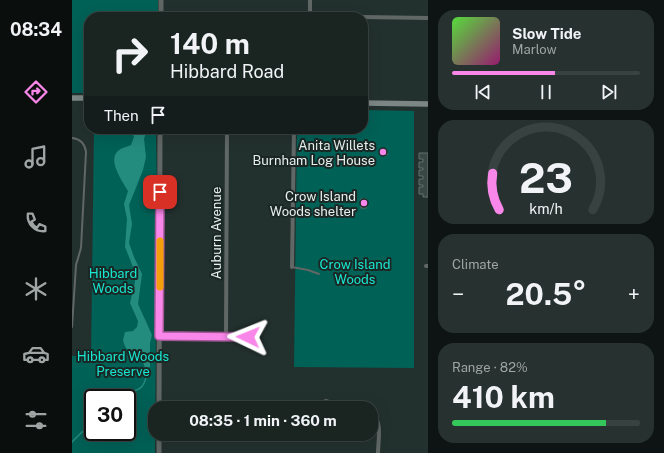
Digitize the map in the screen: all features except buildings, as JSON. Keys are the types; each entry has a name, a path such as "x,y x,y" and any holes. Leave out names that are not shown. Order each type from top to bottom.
{"main road":[{"path":"72,98 84,98"},
{"path":"368,103 428,104"}],"street":[{"path":"161,0 161,12"},
{"path":"310,0 310,12"},
{"path":"368,17 428,18"},
{"path":"159,401 160,134"},
{"name":"Auburn Avenue","path":"226,336 227,134"},
{"path":"292,267 294,134"},
{"path":"159,336 258,337"},
{"path":"378,420 378,453"},
{"path":"159,441 159,453"}],"lane":[{"path":"72,138 81,141 85,146 86,152 81,248 76,265 72,327"},
{"path":"292,267 319,274"}],"green space":[{"path":"72,0 158,0 158,12 84,12 84,93 72,93"},
{"name":"Crow Island Woods","path":"368,110 414,111 414,368 294,367 297,134 368,134"},
{"name":"Hibbard Woods Preserve","path":"94,134 156,134 155,401 148,401 148,441 155,441 155,453 72,453 72,356 91,356"}],"shaded area":[{"path":"133,134 146,134 144,139 146,157 143,170 129,205 132,224 129,243 142,274 138,304 152,335 150,343 150,367 145,368 143,362 133,356 128,350 123,340 125,332 133,331 137,327 138,321 130,303 135,282 135,272 125,247 127,219 124,204 128,191 117,172 114,161 117,152 131,145 134,137"}],"waterway":[{"path":"136,390 143,384 148,368"},
{"path":"72,442 84,431"}],"slow traffic":[{"path":"160,241 160,287"}],"place":[{"name":"Anita Willets Burnham Log House","path":"383,152"},
{"name":"Crow Island Woods shelter","path":"364,203"}],"route":[{"path":"160,192 159,336 248,337"}],"park label":[{"name":"Hibbard Woods","path":"113,280"}]}
